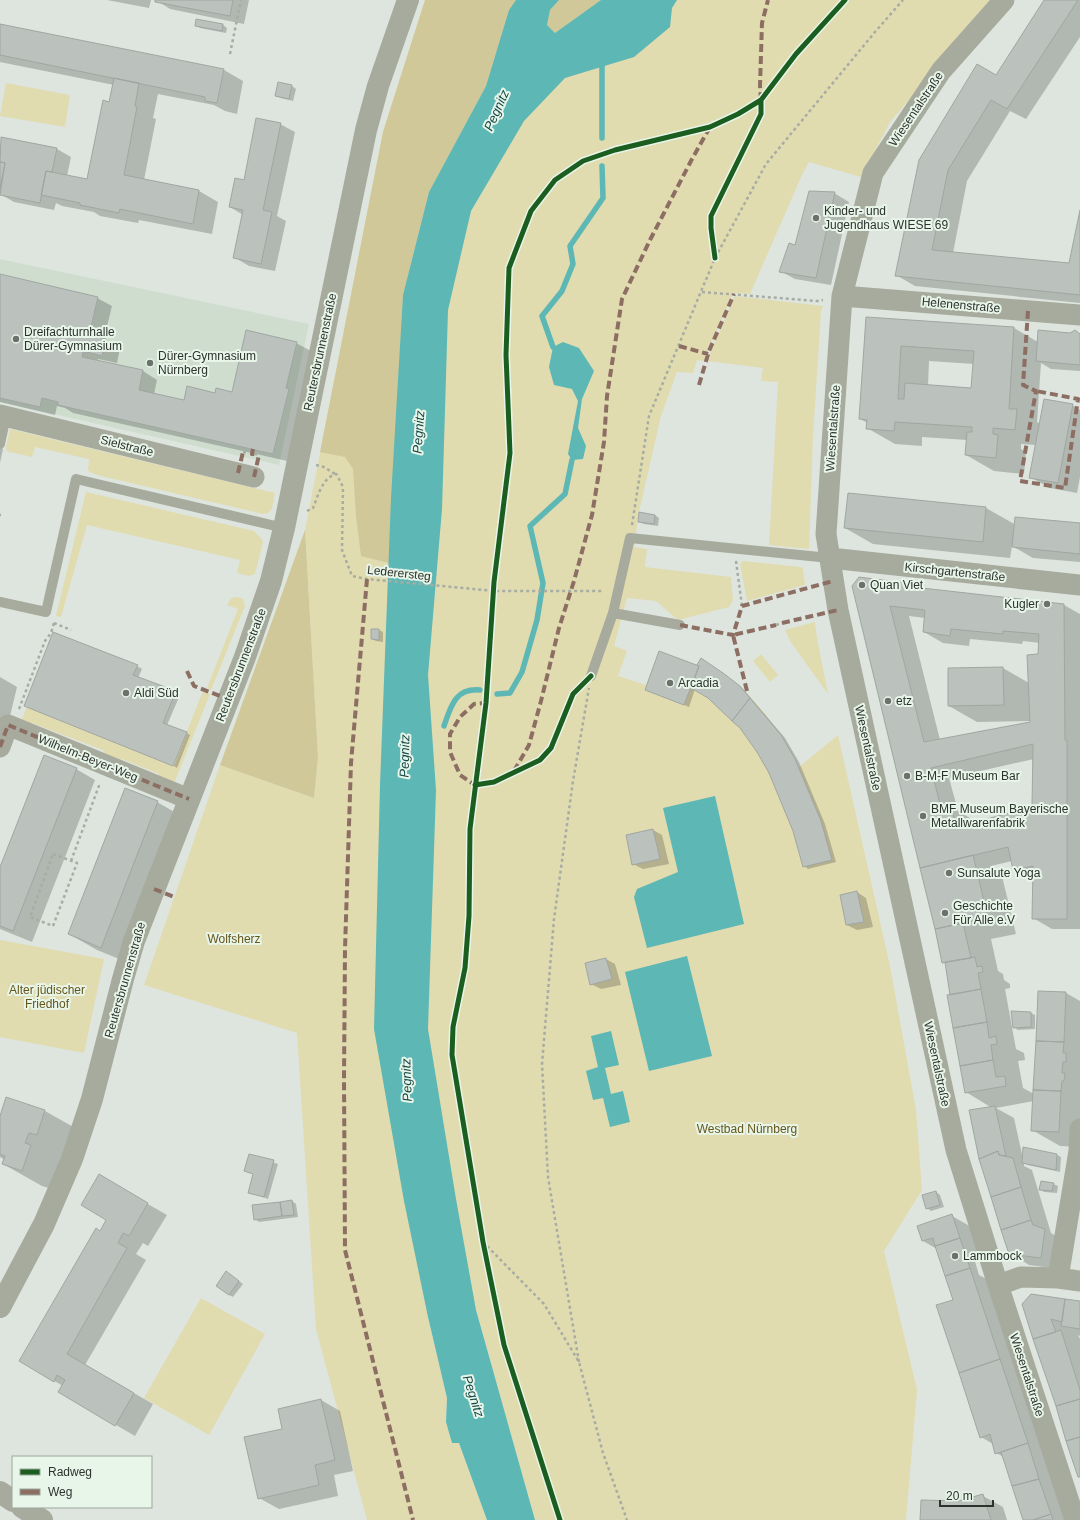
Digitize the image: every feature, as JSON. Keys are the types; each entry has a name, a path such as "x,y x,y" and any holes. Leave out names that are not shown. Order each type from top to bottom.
{"street":[{"name":"Reutersbrunnenstraße","path":"0,1307 44,1224 72,1159 96,1085 121,985 134,941 253,636 271,581 286,518 366,130 378,86 408,0"},
{"name":"Wiesentalstraße","path":"1004,0 942,71 873,173 842,296 826,534 838,610 956,1150 998,1285 1075,1520"},
{"name":"Helenenstraße","path":"842,296 1080,315"},
{"name":"Sielstraße","path":"3,415 254,477"},
{"name":"Kirschgartenstraße","path":"830,558 1080,585"},
{"name":"Wilhelm-Beyer-Weg","path":"8,725 189,799"},
{"path":"0,747 8,725"},
{"path":"1058,1278 1079,1151 1080,1129"},
{"path":"998,1285 1021,1277 1058,1278 1080,1281"},
{"path":"0,1492 12,1500"},
{"path":"24,1508 42,1520"}],"lane":[{"path":"0,444 3,415"},
{"path":"0,602 46,612 76,479 286,518"},
{"path":"591,676 613,613 630,538 737,550 830,558"},
{"path":"613,613 680,625"}],"path":[{"path":"230,54 241,0"},
{"path":"630,538 649,416 715,258 766,164 903,0"},
{"path":"702,292 817,301 842,296"},
{"path":"243,452 249,453"},
{"path":"254,454 259,455"},
{"path":"315,465 324,467 336,474"},
{"path":"286,518 313,508 325,481 330,476 336,474"},
{"path":"737,550 736,567 742,606"},
{"path":"8,725 20,708 45,641 51,633 54,623 71,630"},
{"path":"776,625 782,623"},
{"path":"591,676 573,781 554,919 542,1064 548,1177 579,1362 603,1453 627,1520"},
{"path":"71,861 106,766"},
{"path":"53,854 71,861 77,863 53,926 30,917 53,854"},
{"path":"483,1242 544,1304 579,1362"}],"shaded area":[{"path":"425,0 516,0 509,10 486,86 429,192 403,295 389,563 361,556 356,516 353,469 345,457 320,452 383,132"},
{"path":"559,0 601,0 555,33 547,25 550,10"},
{"name":"Dürer-Gymnasium Nürnberg","path":"0,259 309,324 279,465 0,402"},
{"path":"305,530 318,757 314,798 220,765"}],"green space":[{"path":"425,0 994,0 890,122 861,177 809,162 750,294 733,293 704,361 697,360 693,373 677,372 661,416 639,512 634,547 647,549 645,567 731,577 733,600 729,607 678,620 656,601 627,598 614,646 627,651 618,676 646,685 659,651 697,665 701,658 747,693 780,734 799,767 838,735 890,966 916,1110 922,1190 884,1251 917,1390 906,1520 535,1520 476,1310 428,1318 447,1398 446,1422 452,1443 459,1443 487,1520 367,1520 316,1329 297,1033 144,985 220,765 314,798 318,757 305,530 383,132","holes":["857,892 863,922 846,925 840,895"]},
{"path":"6,83 70,95 65,127 0,116"},
{"path":"735,296 823,306 821,311 813,436 809,549 769,545 778,382 761,381 763,368 707,361"},
{"path":"10,429 275,493 272,509 268,513 263,514 97,475 88,470 89,459 35,447 32,457 10,452 7,451 6,447"},
{"path":"86,492 254,531 263,542 255,574 249,576 237,573 240,560 87,525 61,617 56,616"},
{"path":"743,561 801,567 803,568 805,585 747,601 740,564"},
{"path":"237,597 243,599 245,606 211,690 207,688 238,609 227,605 231,598"},
{"path":"815,622 828,694 790,641 785,630"},
{"path":"761,654 778,675 770,682 753,661"},
{"path":"203,691 210,694 173,786 157,780 159,774 122,759 113,762 106,759 103,750 32,723 25,727 20,724 27,707 173,766"},
{"name":"Alter jüdischer Friedhof","path":"0,940 104,959 84,1053 0,1037"},
{"path":"201,1298 265,1334 209,1435 144,1398"}],"water":[{"name":"Pegnitz","path":"516,0 559,0 550,10 547,25 555,33 601,0 677,0 672,8 670,27 634,57 565,78 524,121 471,211 448,310 442,509 428,675 436,790 428,1029 476,1310 535,1520 487,1520 459,1443 452,1443 446,1422 447,1398 428,1317 404,1201 374,1029 380,785 391,498 403,295 429,192 486,86 509,10"},
{"path":"563,342 579,348 594,371 582,399 578,428 586,446 583,459 572,460 568,454 578,401 572,389 554,385 549,367 553,347"},
{"path":"715,796 744,924 647,948 634,897 637,889 678,872 663,808"},
{"path":"687,956 712,1056 649,1071 625,972"},
{"path":"611,1031 619,1065 605,1068 611,1094 623,1091 630,1122 610,1127 603,1098 593,1100 586,1071 598,1067 591,1036"}],"building":[{"path":"155,0 233,0 230,16 155,2"},
{"path":"1044,0 1078,0 1007,109 991,100 948,170 932,250 1069,263 1080,210 1080,295 895,276 919,160 977,64 996,75"},
{"path":"196,19 223,24 222,31 195,26"},
{"path":"0,24 224,69 217,103 205,101 205,97 0,55"},
{"path":"114,78 139,83 135,106 137,107 124,175 199,190 193,224 120,209 119,213 41,195 46,171 87,179 103,100 109,102"},
{"path":"278,82 292,85 289,99 275,96"},
{"path":"256,118 281,123 263,210 272,212 261,264 233,258 243,210 229,207 235,178 244,180"},
{"path":"1,137 57,148 52,172 46,171 40,203 0,195 5,163 0,162"},
{"path":"0,162 5,163 0,188"},
{"name":"Kinder- und Jugendhaus WIESE 69","path":"809,191 835,192 816,278 779,272 789,243 795,245"},
{"path":"0,274 98,297 89,335 106,339 102,356 83,351 82,357 143,370 139,390 184,400 187,386 215,393 216,388 232,392 246,330 297,342 286,388 289,389 273,454 58,405 58,402 42,398 40,407 0,398"},
{"path":"866,317 1014,327 1009,409 1017,409 1015,430 993,428 993,434 998,435 996,458 965,455 967,432 972,432 972,427 895,422 894,431 866,429 867,420 859,419","holes":["901,346 974,351 971,388 905,383 904,399 898,399"]},
{"path":"1038,330 1070,333 1075,330 1080,334 1080,365 1036,361"},
{"path":"1044,399 1073,404 1058,483 1029,478"},
{"path":"848,493 986,507 983,542 844,528"},
{"path":"639,512 655,515 654,524 638,522"},
{"path":"1015,517 1080,523 1080,554 1012,547"},
{"path":"859,577 913,584 913,587 1064,604 1065,740 1067,741 1067,919 1032,919 1033,866 1013,870 1008,847 920,868 852,586","holes":["890,606 925,610 923,632 950,636 951,629 1003,634 1003,631 1039,634 1038,654 1027,655 1030,722 924,742","1033,744 1032,807 956,827 951,805 941,808 931,768"]},
{"path":"371,629 379,629 379,640 371,639"},
{"path":"53,632 138,665 133,675 176,691 163,723 187,732 173,766 24,706"},
{"path":"659,651 699,666 684,705 645,690"},
{"path":"701,658 740,686 750,698 732,721 708,698 691,688 699,666 697,665"},
{"path":"1003,667 1004,705 948,706 948,668"},
{"path":"750,698 781,735 795,759 821,821 832,860 803,867 793,831 769,773 757,752 740,728 732,721"},
{"path":"44,755 77,768 13,931 0,926 0,867"},
{"path":"125,788 158,801 101,948 68,934"},
{"path":"653,829 660,859 632,865 626,835"},
{"path":"973,855 988,918 935,929 920,868"},
{"path":"857,891 864,922 846,925 840,895"},
{"path":"963,923 971,958 942,963 935,929"},
{"path":"975,957 977,967 982,966 983,972 978,973 981,989 950,995 945,962"},
{"path":"606,958 612,979 590,985 585,963"},
{"path":"981,989 987,1022 953,1028 947,995"},
{"path":"1038,991 1066,992 1064,1042 1036,1041"},
{"path":"1011,1011 1031,1012 1031,1027 1013,1028"},
{"path":"987,1022 989,1038 996,1036 997,1044 991,1045 993,1060 960,1066 953,1028"},
{"path":"1036,1041 1064,1042 1063,1053 1066,1053 1066,1062 1063,1062 1062,1073 1065,1073 1061,1091 1033,1090"},
{"path":"993,1060 996,1077 1005,1076 1006,1086 965,1093 960,1066"},
{"path":"1033,1090 1061,1091 1059,1132 1031,1131"},
{"path":"6,1097 45,1110 37,1135 29,1133 25,1143 31,1145 22,1171 2,1164 5,1156 0,1154 0,1116"},
{"path":"995,1106 1006,1156 999,1155 998,1151 979,1159 969,1110"},
{"path":"1023,1147 1057,1154 1056,1170 1022,1163"},
{"path":"998,1151 999,1155 1013,1158 1021,1187 991,1197 979,1159"},
{"path":"249,1154 274,1160 264,1197 248,1193 253,1174 244,1171"},
{"path":"99,1174 148,1203 129,1236 123,1233 118,1243 127,1248 67,1354 134,1393 115,1426 58,1392 65,1380 57,1375 54,1382 19,1361 96,1228 100,1231 106,1220 81,1205"},
{"path":"1041,1181 1054,1183 1052,1191 1039,1190"},
{"path":"1021,1187 1031,1220 1001,1230 991,1197"},
{"path":"936,1191 940,1205 926,1209 922,1195"},
{"path":"292,1200 294,1215 282,1216 280,1202"},
{"path":"280,1202 282,1216 254,1220 252,1205"},
{"path":"952,1214 960,1238 935,1246 933,1238 922,1241 917,1226"},
{"path":"1031,1220 1033,1225 1045,1229 1041,1258 1009,1254 1001,1230"},
{"path":"960,1238 970,1268 945,1276 935,1246"},
{"path":"970,1268 1000,1359 959,1373 936,1305 953,1300 945,1276"},
{"path":"226,1271 239,1281 229,1295 216,1286"},
{"path":"1031,1294 1065,1299 1062,1322 1051,1319 1056,1332 1033,1339 1022,1304"},
{"path":"1065,1299 1080,1301 1080,1329 1061,1326"},
{"path":"1061,1330 1080,1390 1080,1399 1056,1406 1033,1339"},
{"path":"1000,1359 1028,1443 995,1454 990,1434 980,1438 959,1373"},
{"path":"321,1399 335,1460 315,1465 319,1485 258,1499 244,1437 282,1429 278,1409"},
{"path":"1080,1399 1080,1437 1066,1441 1056,1406"},
{"path":"1080,1437 1080,1477 1078,1477 1066,1441"},
{"path":"1028,1443 1039,1479 1012,1486 1001,1452"},
{"path":"1039,1479 1051,1514 1033,1520 1023,1520 1012,1486"},
{"path":"983,1494 991,1520 920,1520 921,1500 959,1501"},
{"path":"1051,1514 1053,1520 1033,1520"}],"waterway":[{"path":"602,60 602,138"},
{"path":"553,347 542,316 562,291 573,264 570,246 603,198 602,166"},
{"path":"497,694 510,693 522,672 537,620 543,583 530,526 565,494 572,460"},
{"path":"444,726 452,705 459,695 472,690 480,690"}],"marked path":[{"path":"761,100 762,23 768,0"},
{"path":"514,771 529,745 559,628 574,581 592,515 604,442 607,396 622,299 650,240 710,127"},
{"path":"699,385 709,351 734,294"},
{"path":"1028,311 1023,385 1036,391 1020,481 1065,488 1078,399 1036,391"},
{"path":"679,346 708,354"},
{"path":"253,449 252,454 254,454"},
{"path":"238,473 243,452"},
{"path":"254,477 259,455"},
{"path":"367,579 351,763 345,949 345,1250 413,1520"},
{"path":"680,625 733,635 742,606 833,581"},
{"path":"782,623 838,610"},
{"path":"747,691 733,635 776,625"},
{"path":"187,671 194,686 228,699"},
{"path":"477,784 475,785 460,775 450,752 450,734 460,717 474,704 486,703"},
{"path":"0,747 8,725 189,799"},
{"path":"154,889 174,897"}],"cycle path":[{"path":"715,258 711,216 761,114 761,100 796,54 845,0"},
{"path":"560,1520 504,1345 483,1242 452,1055 453,1027 465,968 469,916 470,829 486,703 494,582 510,453 506,355 509,268 531,211 555,180 583,161 615,150 710,127 738,114 761,100"},
{"path":"475,785 494,782 540,760 551,748 573,694 591,676"}],"place":[{"name":"Kinder- und Jugendhaus WIESE 69","path":"816,218"},
{"name":"Dreifachturnhalle Dürer-Gymnasium","path":"16,339"},
{"name":"Dürer-Gymnasium Nürnberg","path":"150,363"},
{"name":"Quan Viet","path":"862,585"},
{"name":"Kugler","path":"1047,604"},
{"name":"Arcadia","path":"670,683"},
{"name":"Aldi Süd","path":"126,693"},
{"name":"etz","path":"888,701"},
{"name":"B-M-F Museum Bar","path":"907,776"},
{"name":"BMF Museum Bayerische Metallwarenfabrik","path":"923,816"},
{"name":"Sunsalute Yoga","path":"949,873"},
{"name":"Geschichte Für Alle e.V","path":"945,913"},
{"name":"Lammbock","path":"955,1256"}],"park label":[{"name":"Wolfsherz","path":"234,939"},
{"name":"Westbad Nürnberg","path":"747,1129"}]}
